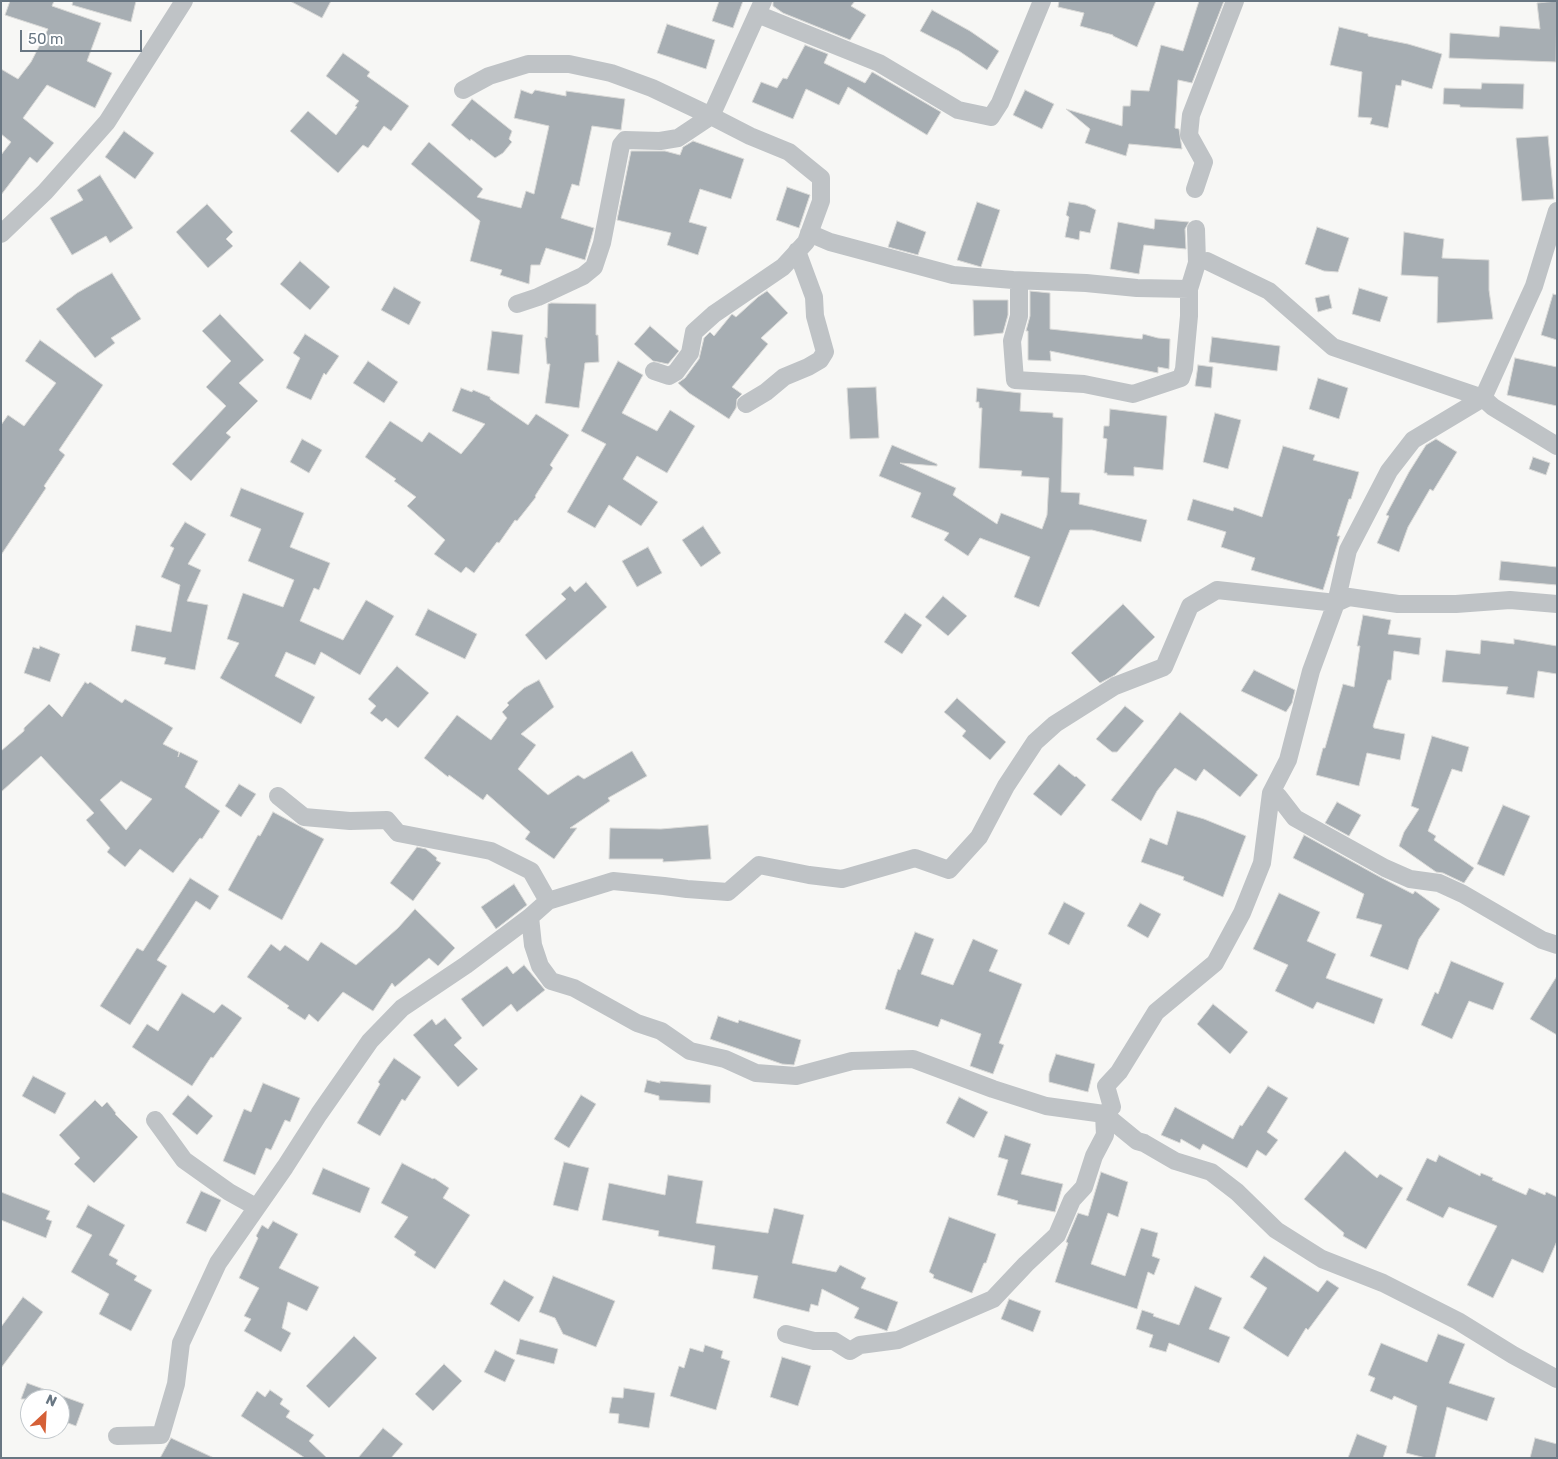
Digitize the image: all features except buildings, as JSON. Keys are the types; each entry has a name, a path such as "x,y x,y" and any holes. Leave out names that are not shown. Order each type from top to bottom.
{"street":[{"path":"1,234 45,192 106,122 184,1"},
{"path":"517,304 538,297 583,276 594,267 602,242 621,145 626,140 660,141 678,138 711,116 760,8 879,63 958,110 991,117 1000,103 1042,1"},
{"path":"1195,189 1204,162 1189,135 1191,115 1236,1"},
{"path":"463,90 489,76 528,64 569,64 611,73 652,88 750,136 789,152 821,178 821,201 806,242 782,268 714,314 694,332 690,353 676,372 669,376 654,371"},
{"path":"786,1334 814,1341 834,1341 850,1351 860,1345 898,1340 994,1299 1026,1264 1057,1235 1072,1200 1084,1188 1094,1156 1105,1135 1104,1114 1112,1106 1106,1086 1119,1072 1156,1012 1214,964 1234,930 1262,863 1271,793 1288,760 1311,671 1336,603 1348,550 1389,471 1413,440 1483,398 1534,286 1557,211"},
{"path":"1019,281 1019,316 1012,341 1014,380 1084,384 1133,394 1181,378 1184,369 1189,316 1189,289 1197,263 1196,229"},
{"path":"809,234 830,242 953,275 1019,281 1189,289"},
{"path":"746,404 766,392 784,377 820,360 825,352 815,316 814,297 798,251"},
{"path":"1208,261 1269,291 1333,347 1483,398 1493,407 1557,446"},
{"path":"116,1436 161,1435 176,1384 181,1343 218,1263 370,1041 402,1008 466,965 530,917 548,901 613,882 664,886 687,890 728,892 759,865 809,875 842,879 915,858 949,870 979,837 1006,786 1035,742 1055,724 1115,686 1164,668 1190,606 1217,590 1336,603 1349,597 1398,604 1456,604 1510,600 1557,604"},
{"path":"1271,793 1278,796 1295,818 1385,868 1410,879 1439,883 1463,894 1542,940 1557,945"},
{"path":"278,796 304,817 350,821 387,820 398,833 491,851 531,871 548,901"},
{"path":"530,917 534,946 540,966 551,981 574,988 637,1023 661,1031 690,1052 725,1059 756,1073 796,1076 852,1061 913,1059 1046,1106 1104,1114 1137,1141 1144,1143 1175,1162 1211,1172 1237,1192 1276,1230 1322,1259 1383,1283 1458,1321 1513,1355 1557,1379"},
{"path":"155,1120 184,1160 229,1192 256,1207"}]}
